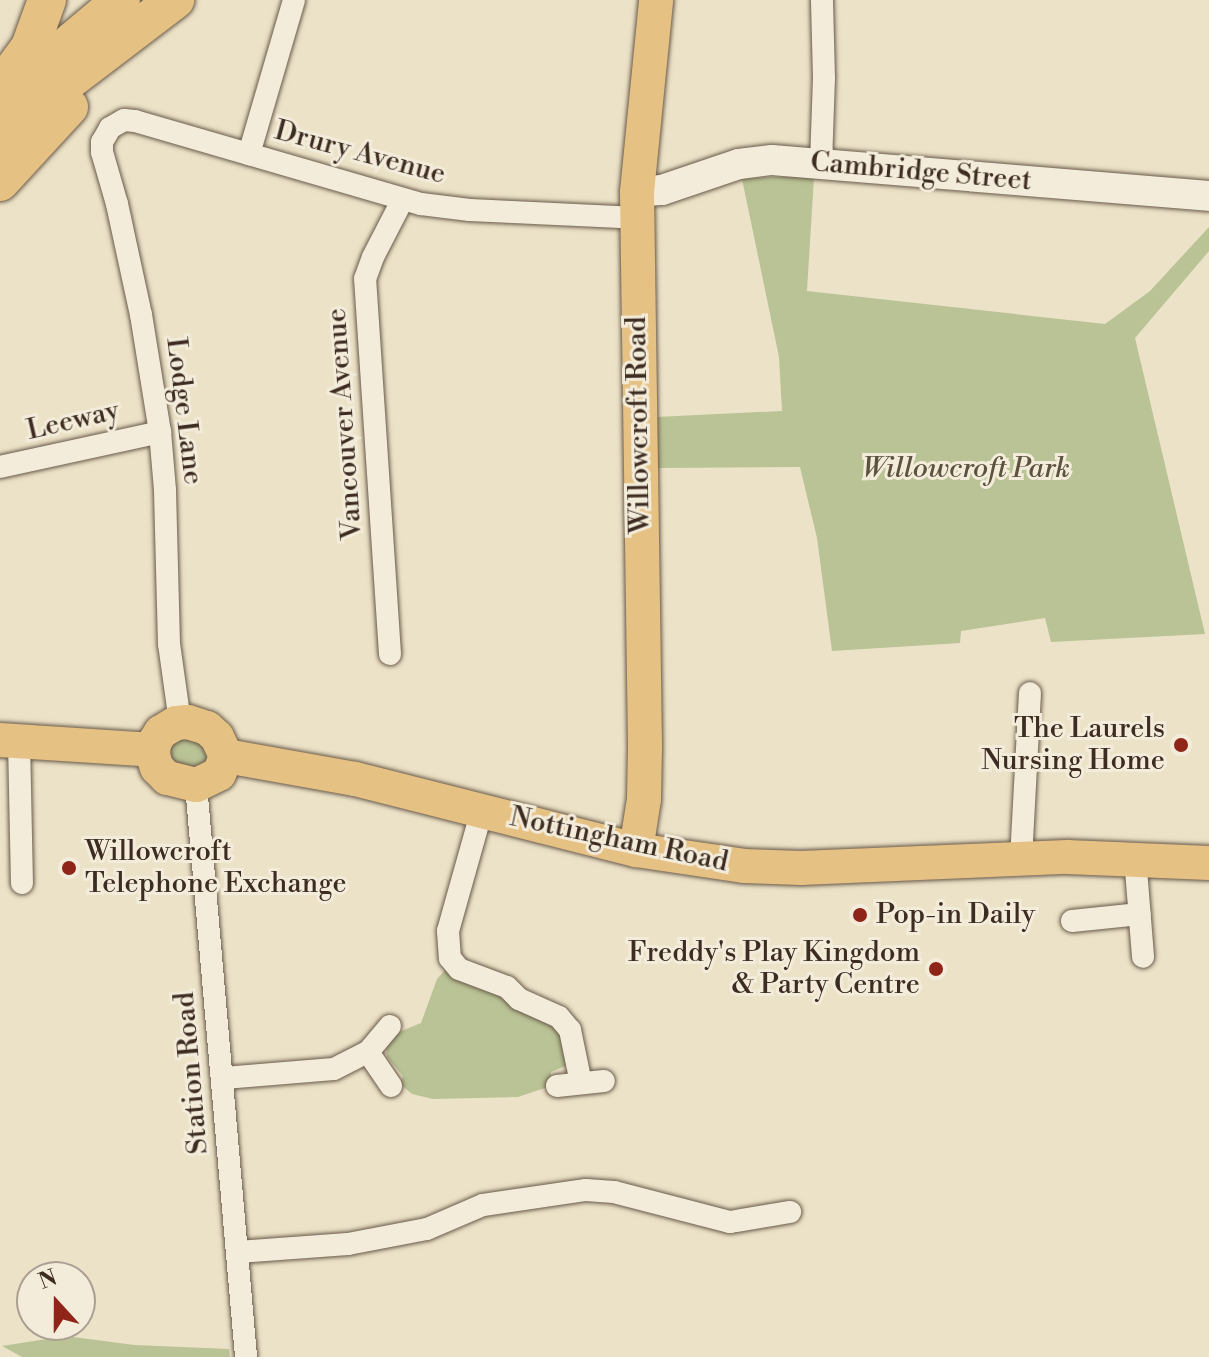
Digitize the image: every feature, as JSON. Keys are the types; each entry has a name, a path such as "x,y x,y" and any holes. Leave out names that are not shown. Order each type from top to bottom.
{"highway":[{"path":"0,86 30,47 47,0"},
{"path":"0,102 123,18 175,0"},
{"path":"0,140 59,88 123,18"},
{"path":"0,182 78,97 123,18"}],"main road":[{"name":"Willowcroft Road","path":"636,850 644,799 645,745 637,205 656,0"},
{"path":"180,722 207,728 217,737 226,756 219,774 196,785 167,778 157,768 153,750 161,732 180,722"},
{"path":"10,740 153,750"},
{"name":"Nottingham Road","path":"226,756 355,779 636,850 758,867 1135,857 1209,863"}],"street":[{"path":"249,154 294,0"},
{"path":"821,163 824,78 822,0"},
{"name":"Drury Avenue","path":"121,121 135,121 403,199 470,210 637,205"},
{"name":"Lodge Lane","path":"121,121 105,134 102,152 117,204 141,315 160,432 165,490 169,644 180,722"},
{"name":"Cambridge Street","path":"637,205 662,190 756,161 821,163 1209,196"},
{"name":"Vancouver Avenue","path":"390,654 365,279 403,199"},
{"name":"Leeway","path":"0,467 160,432"},
{"path":"1021,859 1030,693"},
{"path":"10,740 22,883"},
{"name":"Station Road","path":"196,785 246,1357"},
{"path":"482,810 448,931 450,958 459,969 507,987 519,999 559,1017 570,1030 581,1083"},
{"path":"1135,857 1143,957"},
{"path":"1072,921 1140,914"},
{"path":"224,1078 334,1069 368,1052 390,1026"},
{"path":"368,1052 391,1086"},
{"path":"557,1086 604,1081"},
{"path":"238,1252 348,1244 427,1229 483,1205 586,1190 614,1192 730,1222 790,1212"}],"green space":[{"name":"Willowcroft Park","path":"814,177 807,291 1105,324 1150,291 1209,227 1209,251 1135,338 1205,634 1051,642 1045,618 961,631 960,643 832,651 817,538 800,467 657,468 656,417 782,411 779,357 742,179"},
{"path":"198,737 210,757 200,769 170,762 169,740"},
{"path":"446,969 488,985 554,1023 565,1036 570,1064 551,1072 551,1086 518,1097 433,1099 412,1094 400,1084 403,1076 387,1057 386,1048 394,1034 421,1023 437,979"},
{"path":"96,1340 134,1345 229,1349 230,1357 22,1357 2,1346 34,1341"}],"place":[{"name":"The Laurels Nursing Home","path":"1181,745"},
{"name":"Willowcroft Telephone Exchange","path":"69,868"},
{"name":"Pop-in Daily","path":"860,915"},
{"name":"Freddy's Play Kingdom & Party Centre","path":"936,969"}]}
